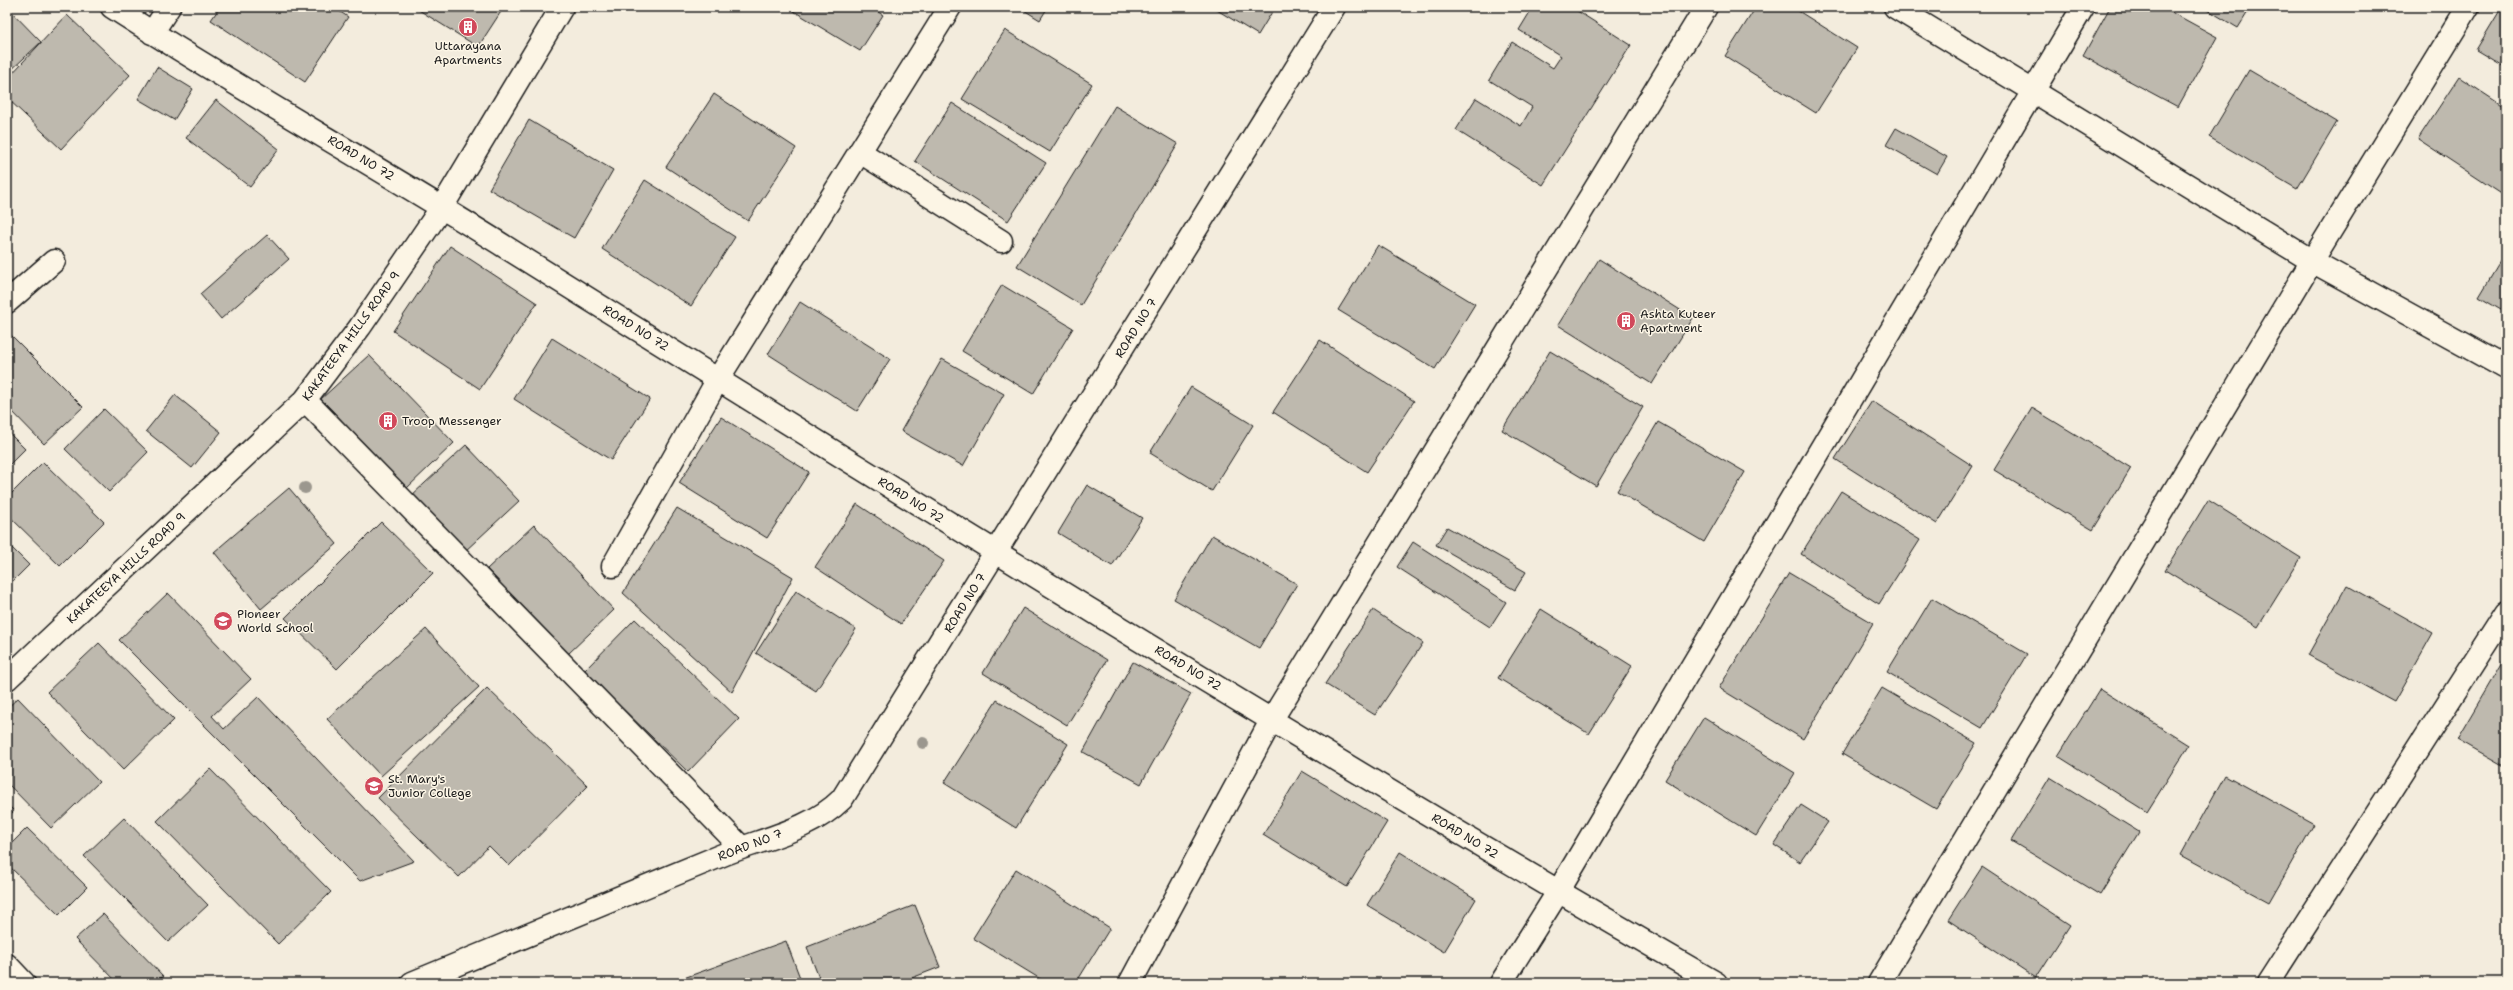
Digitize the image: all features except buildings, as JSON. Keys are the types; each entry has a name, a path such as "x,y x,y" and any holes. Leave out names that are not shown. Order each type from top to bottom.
{"street":[{"name":"ROAD NO 72","path":"112,7 152,33 442,207 996,553 1558,892 1716,983"},
{"path":"152,33 169,7"},
{"name":"KAKATEEYA HILLS ROAD 9","path":"7,679 305,400 360,327 442,207 562,7"},
{"path":"613,566 718,380 950,7"},
{"name":"ROAD NO 7","path":"412,983 741,847 808,824 827,814 842,799 1334,7"},
{"path":"1130,983 1272,719 1706,7"},
{"path":"1895,7 2312,261 2506,368"},
{"path":"1501,983 1558,892 2034,92 2083,7"},
{"path":"1879,983 2312,261 2468,7"},
{"path":"860,152 1001,242"},
{"path":"7,302 54,262"},
{"path":"305,400 741,847"},
{"path":"2268,983 2506,612"},
{"path":"7,965 24,983"}],"place":[{"name":"Uttarayana Apartments","path":"468,27"},
{"name":"Ashta Kuteer Apartment","path":"1626,321"},
{"name":"Troop Messenger","path":"388,421"},
{"name":"Pioneer World School","path":"223,621"},
{"name":"St. Mary's Junior College","path":"374,786"}]}
